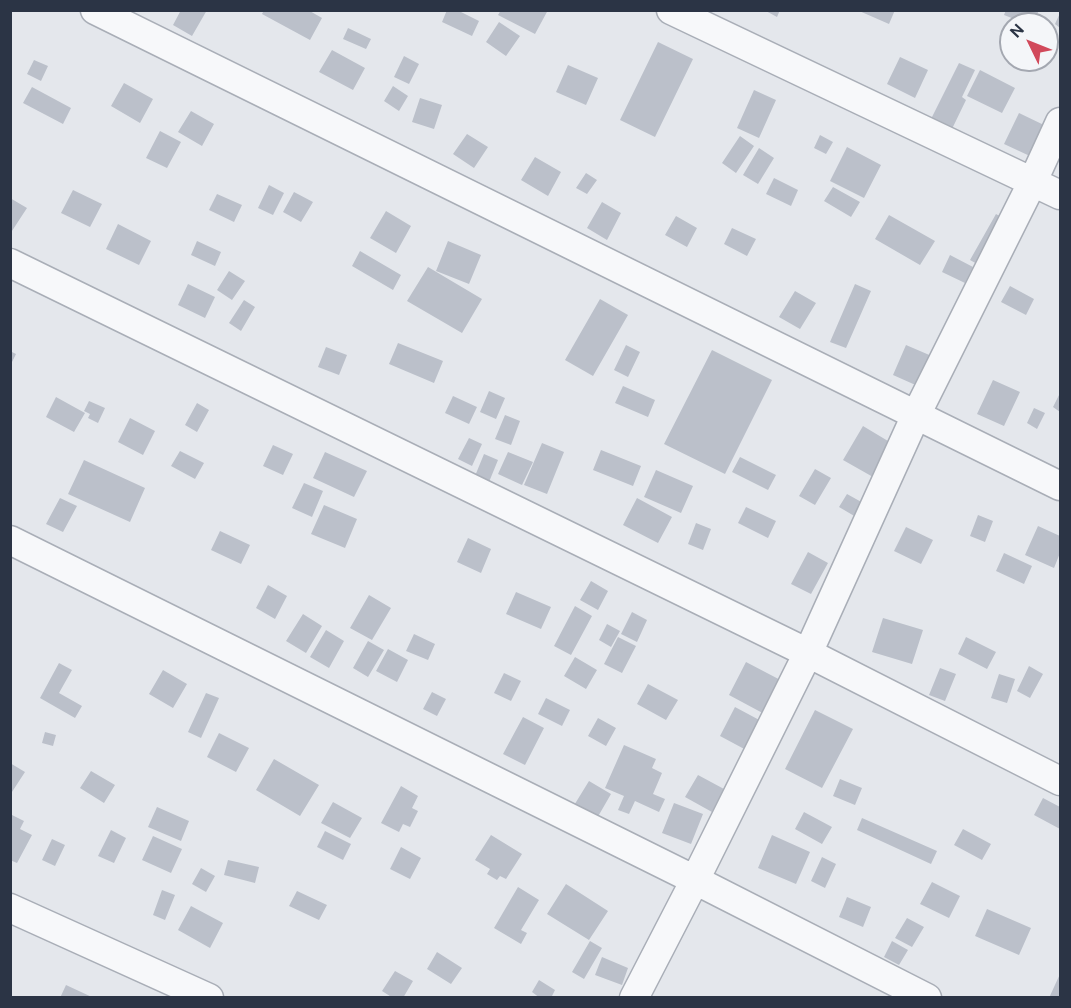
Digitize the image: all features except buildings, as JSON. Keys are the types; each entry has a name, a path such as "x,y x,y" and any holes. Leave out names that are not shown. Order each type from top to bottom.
{"street":[{"path":"95,10 1060,486"},
{"path":"671,10 1060,195"},
{"path":"634,998 807,653 916,416 1033,182 1060,122"},
{"path":"10,263 807,653 1060,781"},
{"path":"10,540 695,880 927,998"},
{"path":"10,908 209,998"}]}
